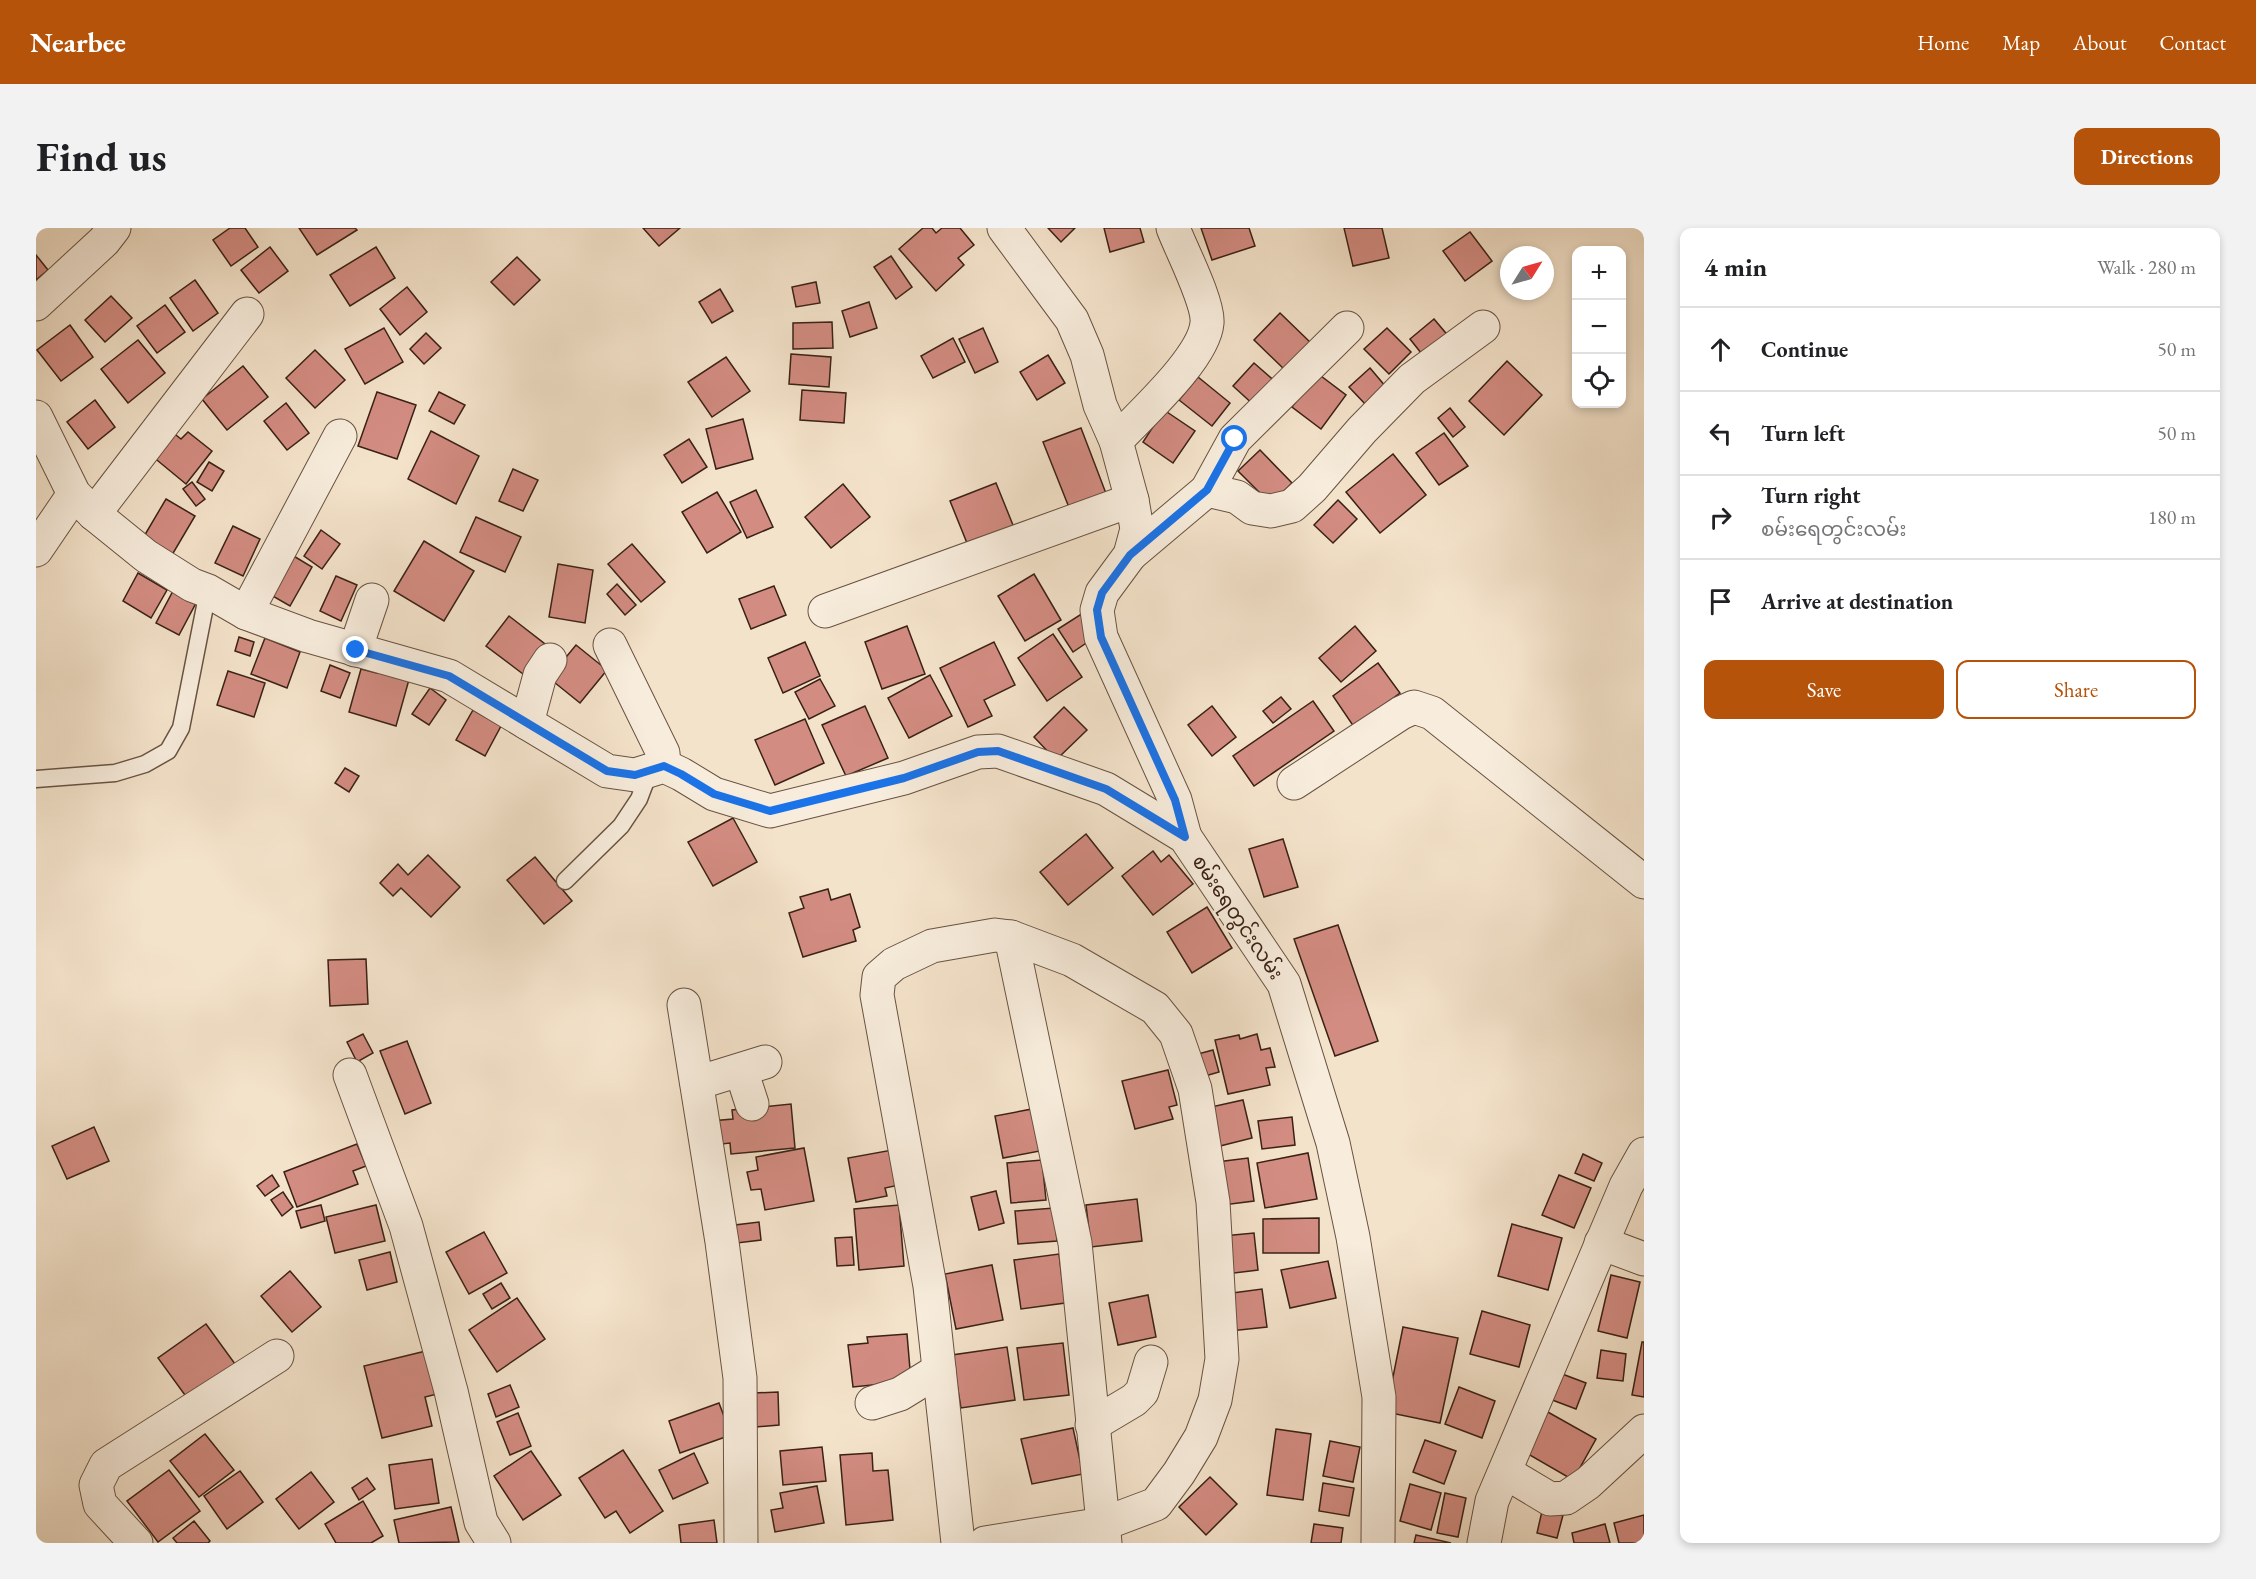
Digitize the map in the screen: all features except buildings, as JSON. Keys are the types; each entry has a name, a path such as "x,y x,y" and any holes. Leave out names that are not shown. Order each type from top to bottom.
{"street":[{"path":"36,304 104,241 114,228"},
{"path":"1004,228 1072,320 1086,355 1100,405 1116,441 1132,500 1137,529 1130,555"},
{"path":"1116,441 1180,372 1200,346 1208,322 1200,292 1173,228"},
{"path":"36,550 84,504 247,314"},
{"path":"1207,490 1237,497 1252,508 1272,511 1292,506 1312,488 1362,430 1413,379 1483,327"},
{"path":"1185,837 1175,800 1101,637 1097,610 1102,593 1130,555 1207,490 1235,439 1347,328"},
{"path":"36,417 56,461 84,504 146,556 192,585 208,591 246,613 308,636 449,676 607,771 635,775 657,768 663,753 610,645"},
{"path":"246,613 340,436"},
{"path":"825,611 1132,500"},
{"path":"356,650 372,600"},
{"path":"527,723 540,675 549,660"},
{"path":"1294,783 1401,713 1414,708 1423,710 1432,713 1644,882"},
{"name":"စမ်းရေတွင်းလမ်း","path":"657,768 681,774 714,794 770,811 904,778 978,752 998,751 1106,789 1185,837 1284,984 1333,1143 1353,1237 1379,1397 1378,1543"},
{"path":"958,1543 930,1286 877,994 879,977 894,964 932,946 995,935 1011,937 1072,960 1155,1008 1176,1034 1195,1089 1213,1202 1221,1359 1215,1400 1201,1437 1179,1473 1156,1504 1104,1534 986,1543"},
{"path":"1011,937 1075,1243 1104,1534"},
{"path":"684,1005 722,1242 740,1378 741,1543"},
{"path":"697,1083 753,1066 752,1104"},
{"path":"350,1075 406,1226 452,1391 481,1522 494,1543"},
{"path":"1484,1543 1492,1502 1504,1472 1626,1186 1644,1154"},
{"path":"1601,1243 1644,1259"},
{"path":"136,1543 100,1503 96,1485 106,1465 277,1356"},
{"path":"1092,1425 1134,1400 1142,1392 1151,1362"},
{"path":"872,1403 900,1394 939,1370"},
{"path":"1504,1472 1550,1499 1566,1498 1588,1483 1644,1431"}],"lane":[{"path":"36,779 115,773 145,764 168,751 181,728 208,591"},
{"path":"565,881 621,826 657,768"}],"route":[{"path":"356,650 449,676 607,771 635,775 664,766 714,794 770,811 904,778 978,752 998,751 1106,789 1185,837 1175,800 1101,637 1097,610 1102,593 1130,555 1207,490 1235,439"}]}
